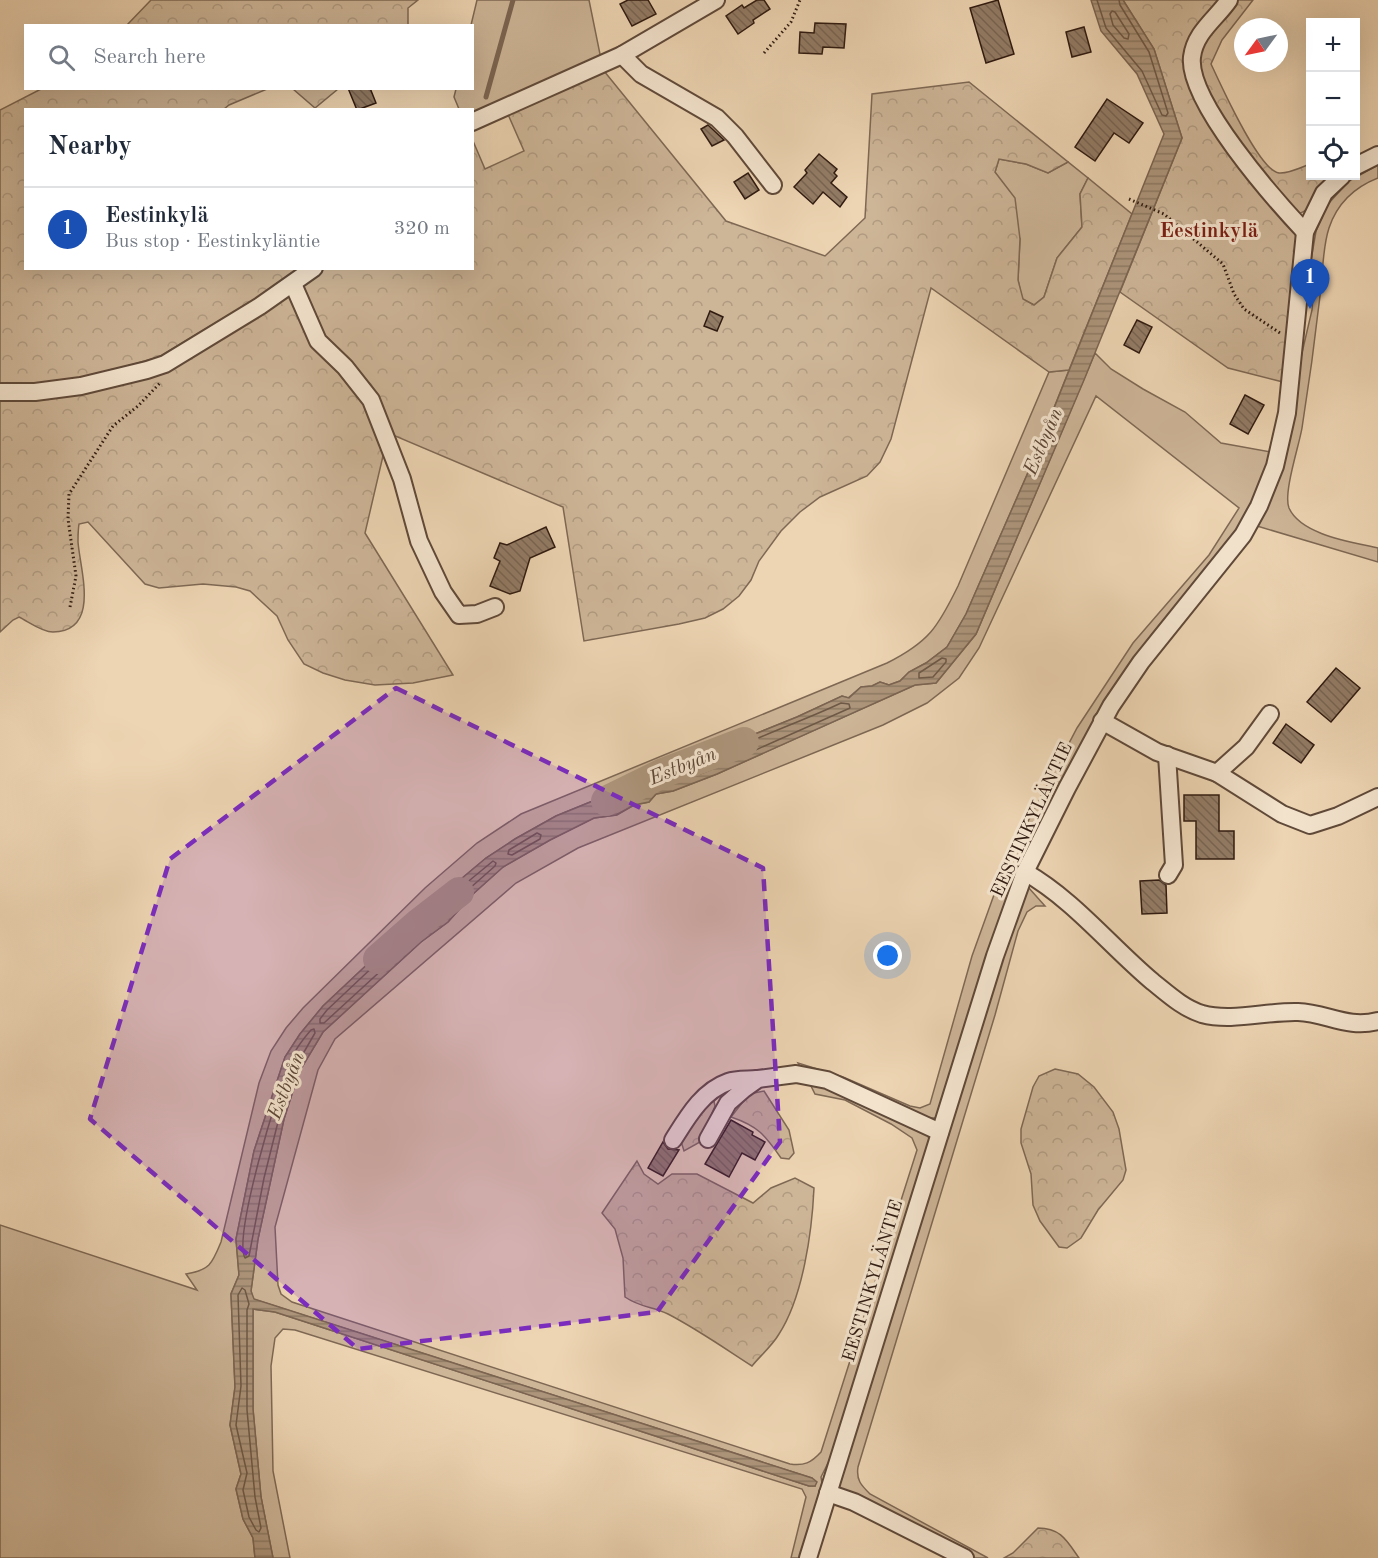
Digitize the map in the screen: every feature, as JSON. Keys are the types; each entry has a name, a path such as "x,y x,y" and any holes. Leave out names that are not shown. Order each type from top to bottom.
{"street":[{"path":"474,121 621,55 716,0"},
{"path":"1229,0 1201,33 1192,56 1193,71 1201,94 1230,143 1284,210 1305,232"},
{"path":"621,55 641,74 717,118 735,136 773,185"},
{"path":"1360,164 1378,155"},
{"name":"EESTINKYLÄNTIE","path":"808,1558 995,956 1025,872 1102,721 1141,662 1243,535 1259,506 1275,466 1287,413 1305,232 1324,193 1337,180"},
{"path":"0,392 35,392 81,386 165,364 293,284 311,270"},
{"path":"293,284 318,341 345,368 371,400 402,479 419,541 443,592 459,615 477,614 495,607"},
{"path":"1216,773 1246,747 1270,714"},
{"path":"1102,721 1167,755 1216,773 1282,814 1310,825 1338,816 1378,797"},
{"path":"1167,755 1174,865 1168,874"},
{"path":"1025,872 1053,890 1130,963 1181,1005 1203,1014 1226,1017 1277,1011 1301,1012 1340,1022 1364,1025 1378,1021"},
{"path":"673,1140 694,1109 712,1090 730,1081 796,1074 827,1080 940,1132"},
{"path":"708,1139 728,1103 758,1079"},
{"path":"828,1492 854,1502 965,1558"}],"path":[{"path":"764,53 791,22 800,0"},
{"path":"1129,199 1164,214 1223,264 1234,294 1244,309 1294,342"},
{"path":"70,607 76,576 68,519 69,494 113,426 160,384 165,364"}],"highlighted area":[{"path":"396,688 763,868 780,1142 657,1312 358,1349 90,1119 170,859"}],"green space":[{"path":"151,0 418,0 408,8 408,24 128,24"},
{"path":"477,0 589,0 601,59 474,117 474,108 459,108 454,97 456,90 474,90 474,24 471,24"},
{"path":"1123,0 1224,0 1185,63 1301,234 1283,382 1228,368 1120,292 1182,138 1154,49"},
{"path":"1236,0 1253,0 1239,18 1234,18 1234,25 1222,40 1211,64 1251,143 1271,169 1283,173 1306,166 1306,180 1327,180 1312,203 1303,212 1297,214 1254,164 1222,122 1200,82 1198,57 1205,39"},
{"path":"604,71 726,221 825,256 865,218 872,94 969,82 1068,162 1048,173 1026,164 999,159 995,172 1015,198 1020,239 1018,280 1023,299 1034,305 1044,297 1057,258 1082,227 1080,194 1088,178 1132,214 1069,370 1049,372 931,288 891,439 880,462 867,476 820,497 800,512 781,531 759,561 751,580 739,596 723,609 705,618 679,624 584,641 563,507 388,433 321,333 300,284 319,270 474,270 474,143 485,169 524,151 507,112"},
{"path":"39,90 265,90 225,108 24,108 24,270 299,270 280,284 159,357 106,372 36,387 0,388 0,110"},
{"path":"294,90 337,90 315,108"},
{"path":"999,159 1026,164 1048,173 1068,162 1088,178 1080,194 1082,227 1057,258 1044,297 1034,305 1022,299 1018,280 1020,239 995,172"},
{"path":"1378,165 1378,178 1354,191 1348,197 1332,219 1329,228 1307,395 1288,501 1289,508 1295,517 1304,525 1328,536 1378,548 1378,562 1257,526 1276,487 1286,452 1298,370 1312,310 1313,296 1308,278 1316,231 1328,204 1349,181 1360,180 1360,175"},
{"path":"292,293 365,401 386,443 365,533 453,675 413,683 375,685 345,680 323,673 304,664 288,640 277,616 250,591 236,587 203,584 159,588 145,584 88,522 79,524 78,528 84,597 83,610 77,621 68,629 49,632 19,617 0,632 0,398 106,387"},
{"path":"1095,353 1111,369 1185,412 1221,443 1271,452 1260,486 1236,532 1152,634 1109,695 1059,785 1030,843 1010,891 979,978 941,1110 935,1118 926,1118 803,1072 798,1063 843,1077 910,1106 920,1108 930,1104 972,956 1004,867 1077,728 1133,643 1209,555 1239,508 1096,396 979,648 959,678 927,703 883,725 578,848 516,883 335,1039 318,1070 275,1227 278,1285 281,1294 292,1302 790,1464 799,1465 814,1459 821,1452 917,1150 912,1138 891,1124 845,1100 815,1094 808,1080 927,1133 930,1142 831,1457 821,1477 822,1483 801,1558 791,1558 806,1497 802,1489 295,1330 283,1329 275,1338 271,1366 273,1471 290,1558 273,1558 261,1497 253,1409 253,1309 275,1312 809,1486 815,1486 812,1478 253,1299 251,1291 258,1239 284,1119 299,1072 323,1032 421,942 448,922 473,894 503,867 594,818 617,815 634,805 649,802 656,794 673,791 717,774 915,685 936,683 976,634"},
{"path":"1069,370 1030,468 966,614 947,647 926,663 909,672 900,681 889,685 880,682 872,686 861,687 848,698 842,696 718,749 676,775 659,778 610,794 556,816 515,839 486,858 448,890 423,922 374,958 323,1006 300,1034 285,1057 254,1151 236,1239 239,1275 231,1294 235,1387 230,1425 241,1474 236,1489 243,1519 253,1538 255,1558 0,1558 0,1225 197,1290 186,1274 209,1265 218,1250 259,1083 271,1051 303,1008 425,888 477,843 521,814 887,663 923,640 938,623 958,586 1049,372"},
{"path":"1028,887 1045,906 1036,906 1027,912 1018,931 995,1015 858,1467 860,1482 870,1494 988,1558 971,1558 839,1489 838,1484 1009,935"},
{"path":"1055,1069 1078,1074 1094,1087 1113,1112 1119,1129 1126,1170 1123,1180 1098,1210 1081,1238 1067,1248 1059,1247 1040,1221 1033,1205 1031,1174 1021,1143 1021,1129 1033,1087 1039,1076"},
{"path":"764,1091 789,1130 794,1153 789,1159 781,1158 765,1137 754,1128 731,1117 749,1094"},
{"path":"713,1097 715,1106 700,1142 684,1151 680,1138"},
{"path":"637,1161 644,1174 658,1184 672,1174 697,1174 753,1203 771,1188 795,1178 814,1188 805,1264 794,1302 776,1338 752,1366 679,1320 625,1297 623,1258 615,1229 602,1213"},
{"path":"1038,1528 1058,1533 1079,1558 1004,1558 1013,1553"}],"water":[{"path":"1091,0 1123,0 1154,49 1182,138 1084,380 976,634 936,683 915,685 717,774 673,791 656,794 649,802 634,805 616,815 594,818 503,867 473,894 448,922 421,942 323,1032 299,1072 284,1119 258,1239 251,1291 254,1299 812,1478 817,1482 815,1486 809,1486 275,1312 253,1309 253,1409 261,1497 273,1558 255,1558 253,1538 243,1519 236,1489 241,1474 230,1425 235,1387 231,1294 239,1275 236,1239 254,1151 285,1057 323,1006 374,958 423,922 448,890 486,858 515,839 556,816 610,794 659,778 676,775 718,749 842,696 849,698 861,687 872,686 880,682 889,685 900,681 909,672 926,663 947,647 966,614 1030,468 1164,134 1137,74 1101,31"}],"building":[{"path":"628,0 648,0 656,14 632,26 620,4"},
{"path":"757,0 764,0 770,9 738,34 726,16 742,5 744,8"},
{"path":"998,0 1014,54 986,63 970,8"},
{"path":"815,23 846,24 844,48 823,47 822,54 799,53 800,32 814,33"},
{"path":"1084,27 1091,52 1072,57 1066,32"},
{"path":"349,90 371,90 376,103 356,108"},
{"path":"1107,99 1143,123 1129,143 1114,133 1095,161 1075,147"},
{"path":"708,125 724,140 712,146 701,129"},
{"path":"819,154 837,169 834,173 837,176 831,183 847,197 840,207 823,192 813,204 794,187 807,173 805,170"},
{"path":"748,173 759,190 745,199 734,182"},
{"path":"710,311 723,317 717,331 704,326"},
{"path":"1137,320 1152,327 1139,353 1124,345"},
{"path":"1245,395 1264,405 1248,434 1230,424"},
{"path":"546,527 555,547 530,558 520,591 510,594 490,586 500,561 494,558 500,543 507,545"},
{"path":"1336,668 1360,688 1331,722 1307,702"},
{"path":"1286,724 1314,745 1301,763 1273,743"},
{"path":"1184,795 1219,795 1219,831 1234,831 1234,859 1196,859 1196,821 1184,821"},
{"path":"1159,880 1166,885 1167,913 1142,914 1140,881"},
{"path":"731,1120 753,1132 752,1135 765,1142 755,1160 742,1153 729,1177 705,1164"},
{"path":"663,1142 668,1149 679,1150 663,1176 648,1168"}],"waterway":[{"path":"486,97 513,0"},
{"name":"Estbyån","path":"606,801 663,773 744,742"},
{"name":"Estbyån","path":"378,959 459,892"}],"place":[{"name":"Eestinkylä","path":"1310,309"}],"district":[{"name":"Eestinkylä","path":"1209,231"}]}
